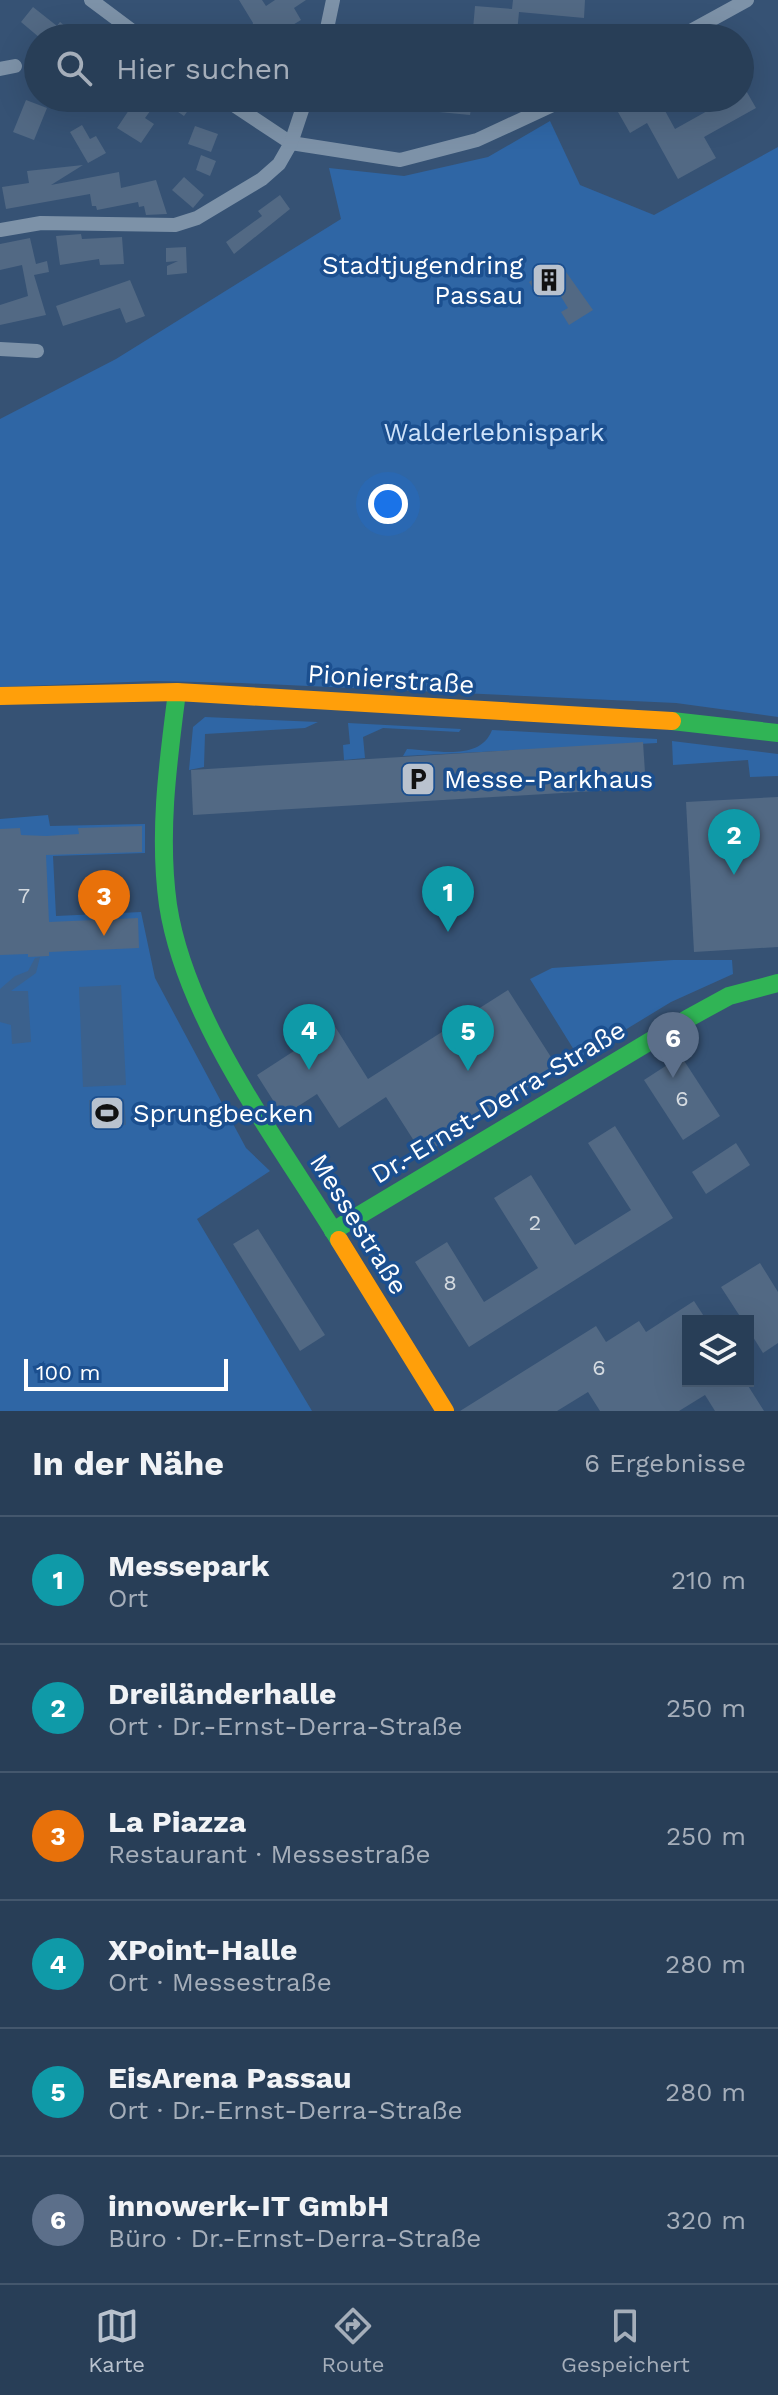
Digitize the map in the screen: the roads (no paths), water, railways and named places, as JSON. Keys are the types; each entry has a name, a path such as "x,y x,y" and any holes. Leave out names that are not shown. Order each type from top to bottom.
{"street":[{"path":"91,0 123,24"},
{"path":"328,24 333,0"},
{"path":"703,24 747,0"},
{"path":"244,112 291,143 400,160 477,140 538,112"},
{"path":"0,230 41,223 175,225 197,218 262,179 279,164 291,143 301,112"},
{"path":"0,349 37,351"},
{"name":"Pionierstraße","path":"0,696 177,692 684,722 778,733"},
{"name":"Messestraße","path":"177,692 165,848 175,937 206,1016 235,1071 445,1411"},
{"name":"Dr.-Ernst-Derra-Straße","path":"333,1231 683,1021 729,996 778,983"}],"place":[{"name":"Stadtjugendring Passau","path":"549,280"},
{"name":"Messe-Parkhaus","path":"418,779"},
{"name":"Dreiländerhalle","path":"734,875"},
{"name":"Messepark","path":"448,932"},
{"name":"La Piazza","path":"104,936"},
{"name":"XPoint-Halle","path":"309,1070"},
{"name":"EisArena Passau","path":"468,1071"},
{"name":"innowerk-IT GmbH","path":"673,1078"},
{"name":"Sprungbecken","path":"107,1113"}],"park label":[{"name":"Walderlebnispark","path":"494,432"}]}
